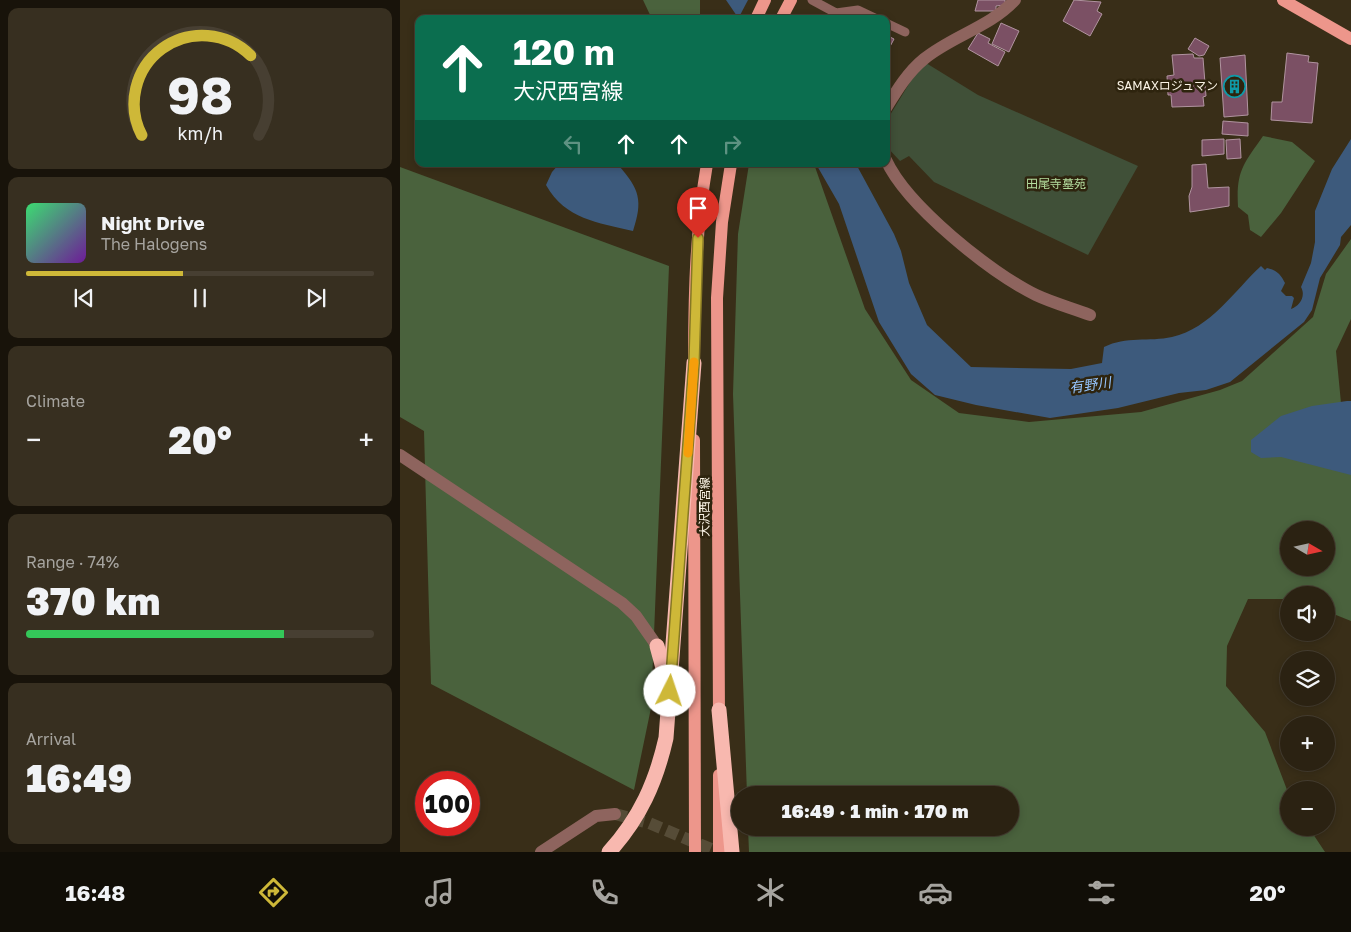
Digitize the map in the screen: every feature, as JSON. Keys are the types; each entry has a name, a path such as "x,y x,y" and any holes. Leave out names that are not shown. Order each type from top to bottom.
{"highway":[{"path":"609,852 630,828 650,791 659,767 669,710 694,363"},
{"path":"657,646 666,673 669,710"},
{"path":"719,710 732,852"}],"main road":[{"path":"758,15 765,0"},
{"path":"784,15 791,0"},
{"path":"1283,0 1351,39"},
{"name":"大沢西宮線","path":"695,852 694,363 700,205 706,167"},
{"name":"大沢西宮線","path":"719,852 717,298 722,222 731,167"}],"street":[{"path":"890,102 908,75 925,58 989,21 1015,0"},
{"path":"890,166 914,202 1008,279 1038,296 1090,315"},
{"path":"400,456 622,603 645,627 657,646"},
{"path":"541,852 596,816 615,814"}],"lane":[{"path":"812,0 836,14 858,10 869,15"},
{"path":"890,25 905,32"}],"green space":[{"path":"643,0 700,0 700,15 650,15"},
{"name":"田尾寺墓苑","path":"926,63 978,95 1138,166 1088,255 934,182 909,156 900,161 890,150 890,115 912,79"},
{"path":"1263,136 1292,142 1315,161 1281,213 1261,237 1250,230 1248,215 1238,207 1238,185 1242,169"},
{"path":"400,167 669,266 651,708 634,790 431,684 424,431 400,417"},
{"path":"749,167 815,167 865,309 911,380 959,413 1029,422 1141,412 1220,390 1242,381 1313,317 1326,274 1351,239 1351,319 1336,351 1346,455 1351,459 1351,621 1335,615 1335,586 1280,586 1280,599 1248,599 1227,646 1226,686 1265,732 1284,781 1280,781 1280,836 1314,836 1325,852 749,852 748,836 1019,836 1019,786 747,786 733,394 738,234"}],"water":[{"path":"726,0 756,0 743,15 736,15"},
{"name":"有野川","path":"1351,139 1351,225 1341,237 1340,245 1320,278 1312,310 1304,322 1230,382 1206,390 1179,393 1118,408 1050,418 976,405 935,395 911,374 879,322 839,204 818,167 858,167 894,234 901,251 909,283 927,325 971,367 1071,369 1102,363 1104,347 1112,344 1129,340 1172,337 1199,326 1221,308 1261,266 1265,270 1267,268 1270,269 1280,275 1285,283 1281,291 1286,296 1294,298 1291,309 1297,306 1303,294 1301,287 1311,263 1315,242 1315,211 1332,169"},
{"path":"556,167 620,167 631,181 638,196 638,211 633,231 583,218 563,206 546,185"},
{"path":"1351,401 1351,475 1281,457 1261,458 1251,452 1251,440 1281,416 1312,406"}],"pier":[{"path":"748,0 759,0 770,15 740,15"}],"building":[{"path":"978,0 1005,0 1005,5 996,6 996,11 975,11"},
{"path":"1074,0 1101,2 1097,11 1102,14 1090,36 1063,21"},
{"path":"1001,23 1019,31 1009,52 992,44"},
{"path":"978,33 990,39 988,43 1005,52 998,66 968,49"},
{"path":"890,37 894,39 890,46"},
{"path":"1195,38 1209,46 1204,55 1199,56 1188,49"},
{"path":"1287,53 1309,56 1308,62 1318,63 1312,123 1271,120 1272,102 1282,102"},
{"path":"1193,54 1194,58 1203,58 1206,96 1203,97 1204,106 1172,107 1171,95 1168,95 1167,76 1174,75 1172,55"},
{"name":"SAMAXロジュマン","path":"1245,55 1248,115 1224,117 1220,58"},
{"path":"1223,121 1248,123 1248,136 1222,134"},
{"path":"1224,139 1224,154 1202,156 1202,140"},
{"path":"1240,139 1241,158 1227,159 1226,140"},
{"path":"1206,164 1208,188 1229,187 1229,206 1190,212 1189,196 1192,187 1192,165"}],"tunnel":[{"path":"615,814 649,823 718,852"}],"slow traffic":[{"path":"688,453 694,362"}],"place":[{"name":"SAMAXロジュマン","path":"1234,86"}],"route":[{"path":"670,691 694,363 698,238"}]}
